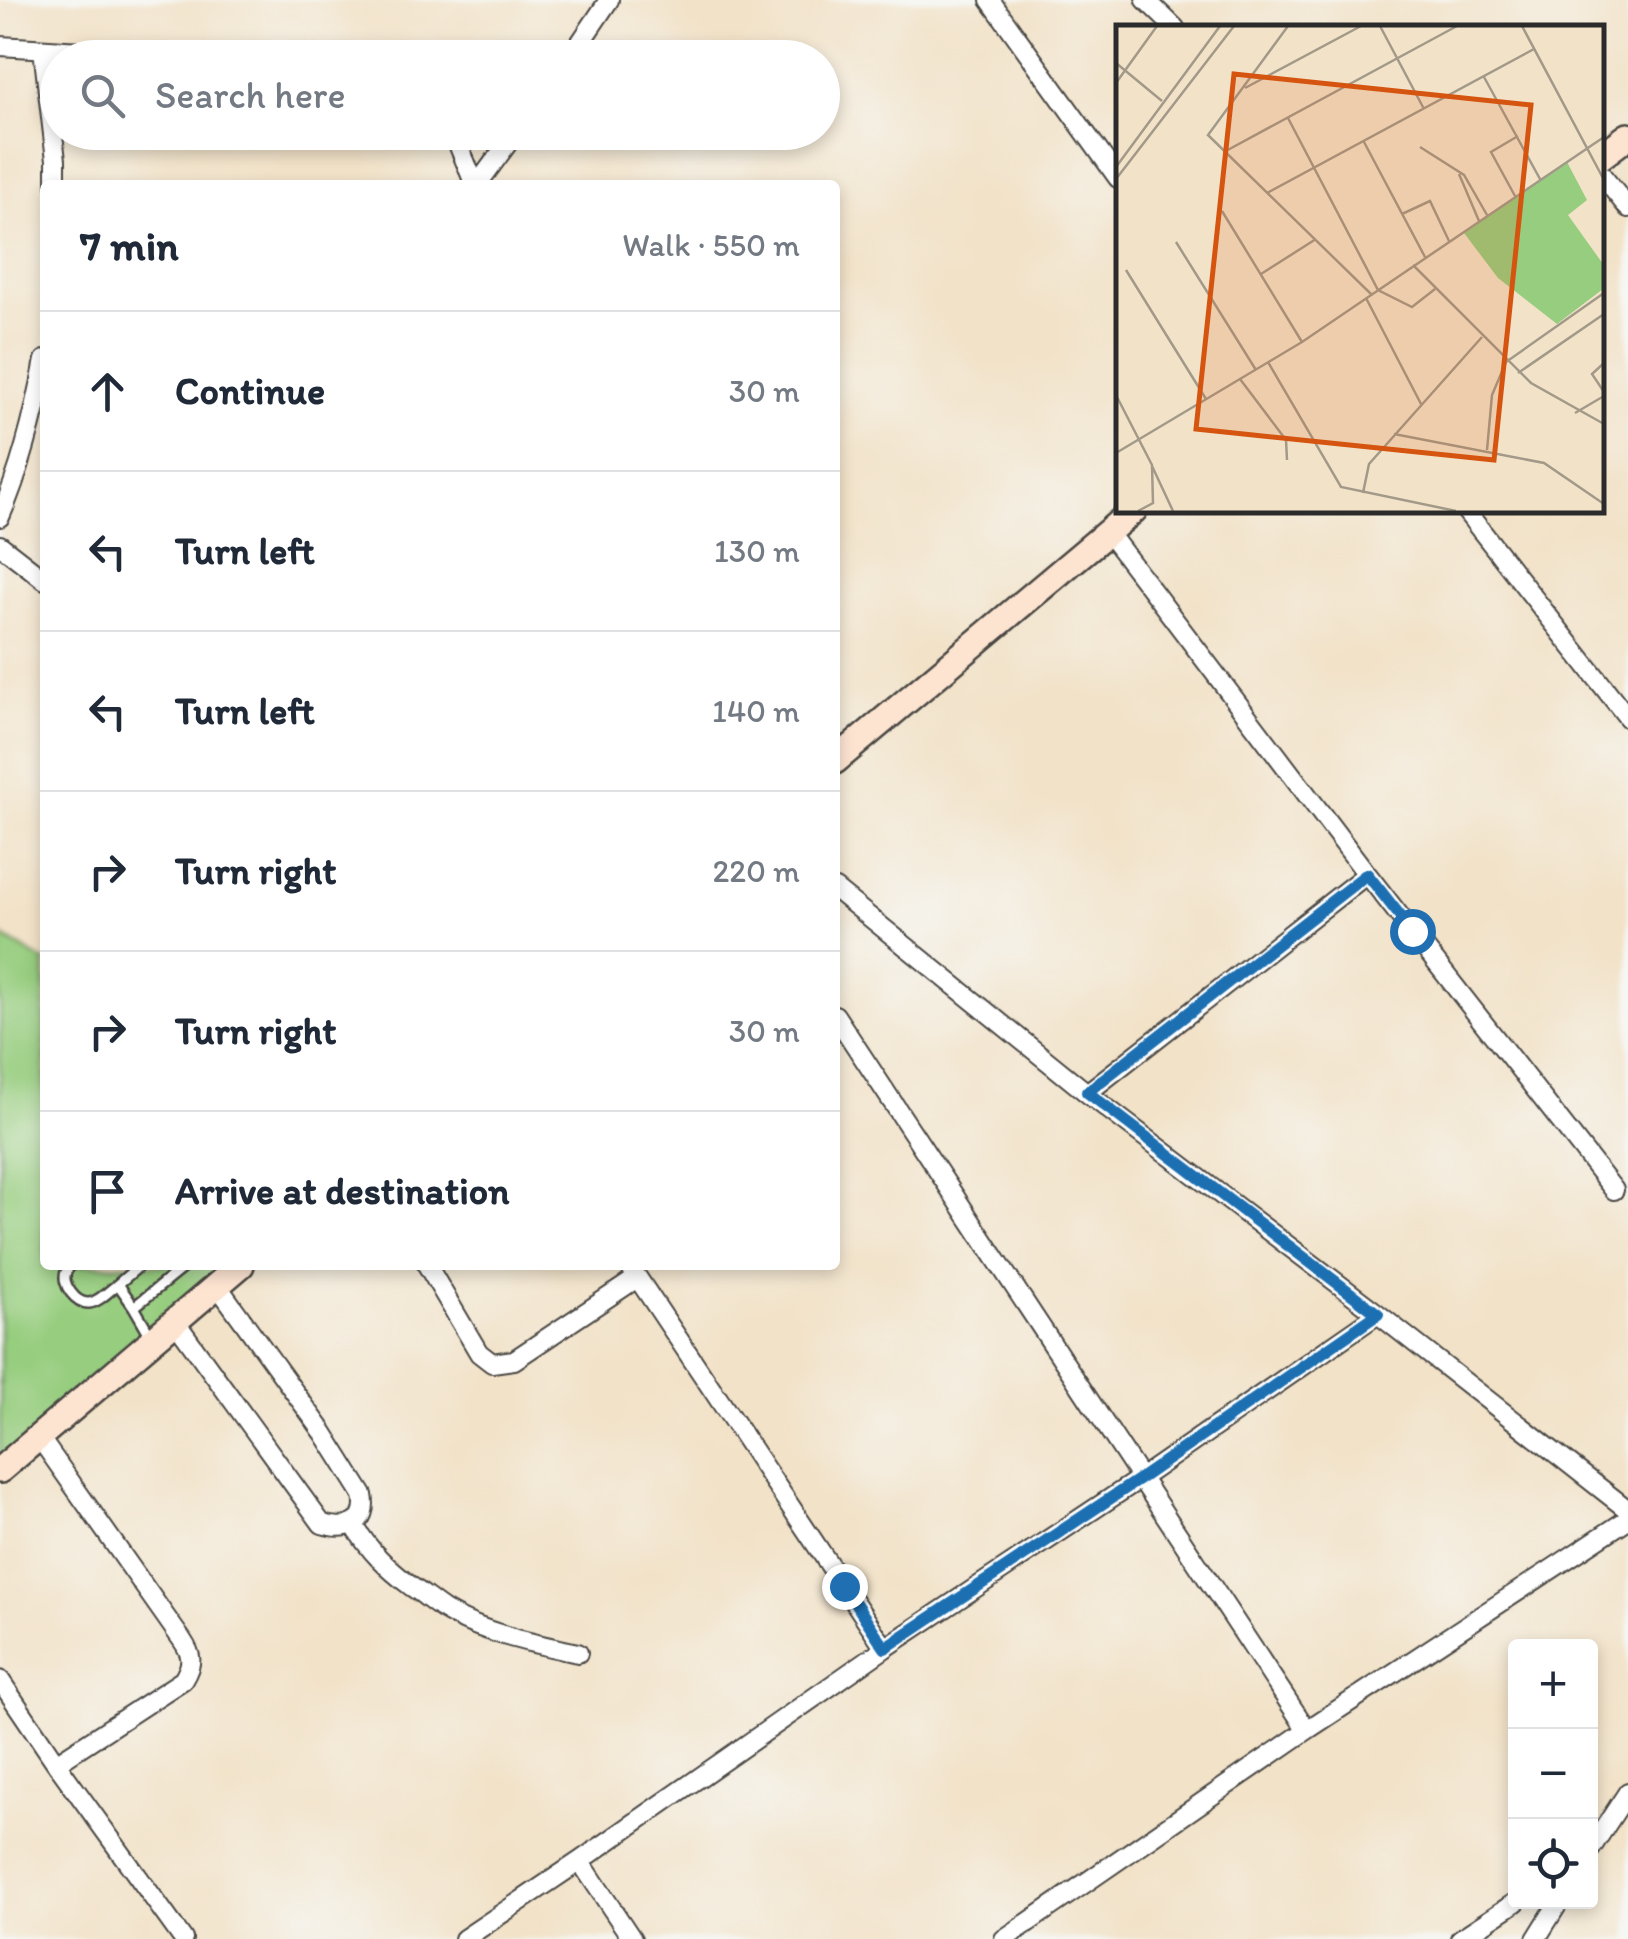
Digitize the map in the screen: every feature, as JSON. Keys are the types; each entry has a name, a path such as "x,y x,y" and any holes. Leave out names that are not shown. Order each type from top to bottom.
{"main road":[{"path":"1603,155 1628,136"},
{"path":"840,757 1131,512"},
{"path":"0,1470 236,1270"}],"street":[{"path":"582,40 608,0"},
{"path":"990,0 1116,175"},
{"path":"1146,0 1172,25"},
{"path":"0,46 40,49"},
{"path":"55,150 56,180"},
{"path":"461,150 474,180"},
{"path":"480,180 502,150"},
{"path":"1603,176 1628,208"},
{"path":"0,517 13,488 40,385"},
{"path":"1467,512 1628,718"},
{"path":"1107,531 1367,874 1614,1190"},
{"path":"0,545 40,576"},
{"path":"1087,1092 1367,874"},
{"path":"840,893 1087,1092 1628,1510"},
{"path":"840,1023 1307,1730"},
{"path":"430,1270 479,1353 492,1363 514,1360 633,1271 885,1648"},
{"path":"175,1322 322,1524 338,1528 354,1524 362,1517 363,1495 217,1286"},
{"path":"464,1939 1378,1314"},
{"path":"39,1438 182,1640 191,1654 192,1665 183,1680 56,1763"},
{"path":"1004,1939 1307,1730 1628,1519"},
{"path":"354,1524 372,1553 392,1572 446,1611 532,1643 578,1654"},
{"path":"0,1680 182,1939"},
{"path":"1598,1838 1628,1792"},
{"path":"580,1861 632,1939"},
{"path":"1460,1939 1508,1907"},
{"path":"1536,1939 1555,1909"}],"lane":[{"path":"67,1270 64,1277 74,1295 87,1303 134,1270"},
{"path":"134,1307 180,1270"},
{"path":"118,1284 153,1340"}],"green space":[{"path":"0,935 40,959 40,1270 224,1270 0,1461"}],"route":[{"path":"844,1586 885,1648 1378,1314 1087,1092 1367,874 1412,931"}]}
